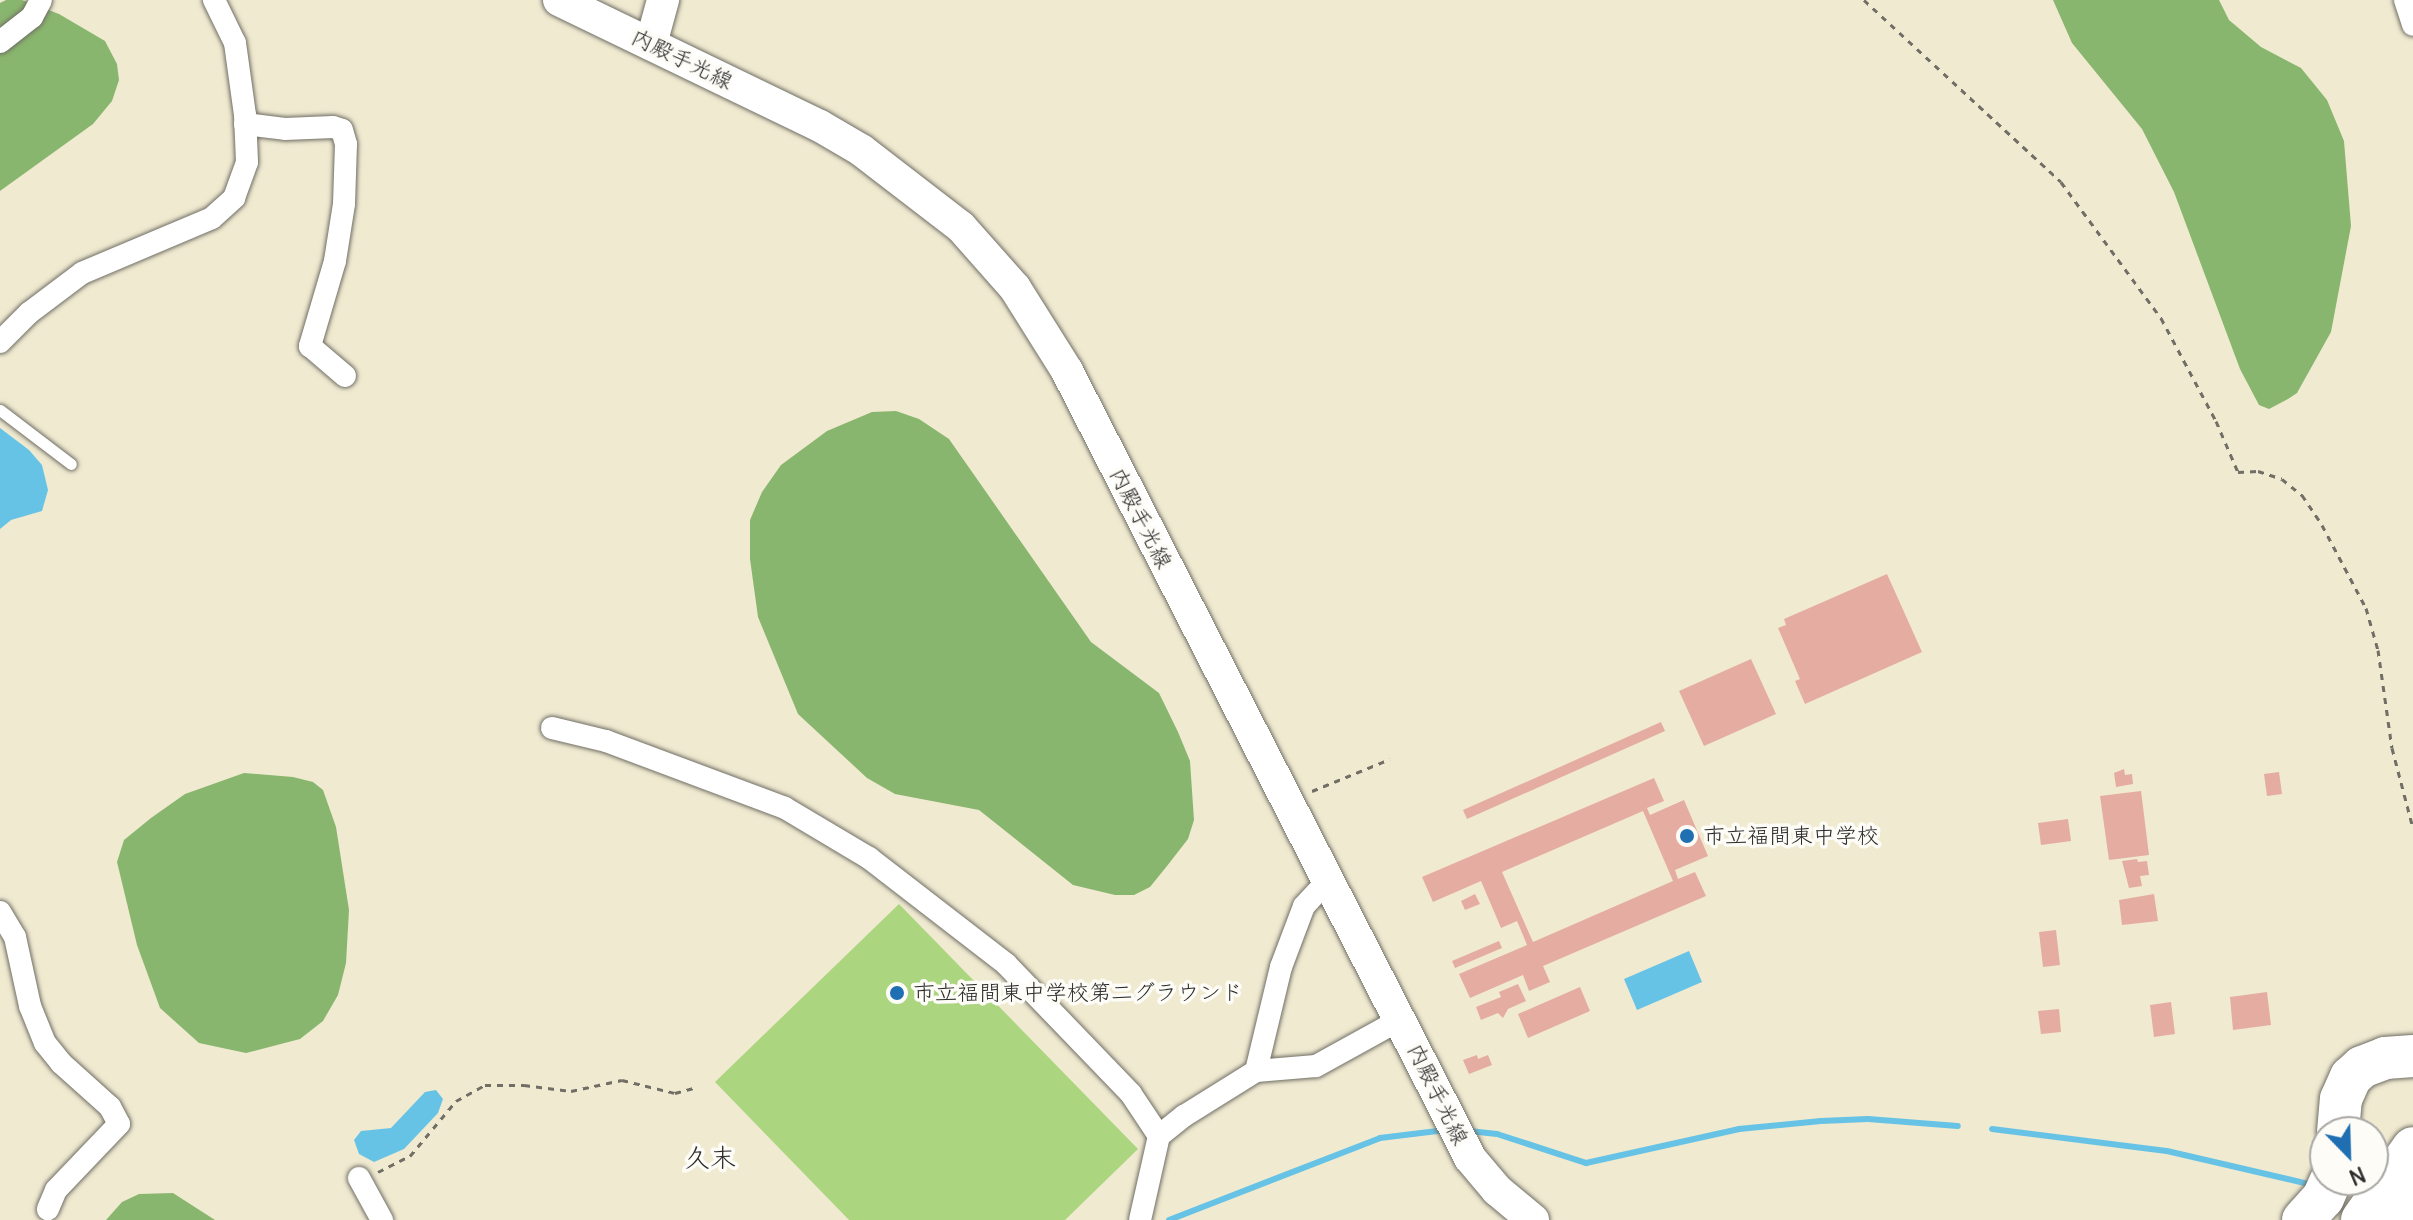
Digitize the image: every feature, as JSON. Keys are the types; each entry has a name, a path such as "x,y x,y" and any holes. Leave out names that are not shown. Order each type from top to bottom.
{"highway":[{"path":"2339,1116 2341,1099 2351,1077 2362,1067 2385,1058 2413,1056"},
{"path":"2352,1116 2367,1082 2387,1073 2413,1083"},
{"path":"2362,1220 2413,1148"},
{"path":"2303,1220 2324,1196"},
{"path":"2398,1220 2413,1200"}],"main road":[{"name":"内殿手光線","path":"559,0 820,126 861,150 961,227 998,267 1043,329 1067,371 1470,1158 1497,1190 1533,1220"},
{"path":"651,44 663,0"}],"street":[{"path":"0,42 32,17 41,0"},
{"path":"0,342 29,313 82,273 212,218 234,198 247,162 245,124 235,43 214,0"},
{"path":"2405,0 2413,25"},
{"path":"245,124 285,129 333,127 342,130 346,144 344,204 335,261 310,346 345,376"},
{"path":"552,728 606,741 785,808 869,858 1006,964 1131,1094 1159,1136"},
{"path":"1256,1071 1281,967 1304,906 1328,880"},
{"path":"0,912 15,937 30,1006 45,1043 61,1063 110,1107 119,1124 56,1190 48,1209"},
{"path":"1138,1218 1159,1136 1256,1071 1316,1066 1401,1019"},
{"path":"359,1178 382,1220"}],"lane":[{"path":"0,410 71,464"}],"path":[{"path":"1864,0 2023,144 2093,222 2161,318 2216,421 2238,472 2258,471 2282,479 2302,495 2322,525 2366,608 2378,650 2392,748 2413,828"},
{"path":"1287,802 1390,759"},
{"path":"359,1178 410,1156 456,1101 485,1085 524,1085 571,1091 622,1080 675,1093 697,1087"}],"green space":[{"path":"22,0 59,14 105,41 117,64 119,80 112,101 93,124 0,191 0,3"},
{"path":"2053,0 2219,0 2229,20 2261,47 2301,68 2327,100 2344,141 2351,226 2331,332 2297,393 2288,399 2269,409 2259,405 2240,369 2174,192 2142,129 2072,43"},
{"path":"896,411 919,419 949,439 1091,642 1159,693 1190,761 1194,820 1188,839 1150,887 1134,895 1115,895 1073,885 979,810 895,794 867,778 798,714 758,617 750,559 750,520 762,492 781,465 827,431 872,412"},
{"path":"244,773 293,777 313,782 323,790 336,827 349,910 346,963 338,995 323,1021 300,1039 246,1053 199,1043 160,1008 137,945 117,862 124,840 185,794"},
{"name":"市立福間東中学校第二グラウンド","path":"899,904 1138,1149 1065,1220 849,1220 715,1082"},
{"path":"173,1193 215,1220 106,1220 122,1202 139,1194"}],"water":[{"path":"0,428 29,450 42,465 48,490 42,511 11,520 0,529"},
{"path":"1689,951 1702,982 1637,1010 1624,979"},
{"path":"436,1090 443,1099 438,1113 404,1149 374,1162 359,1154 354,1140 361,1131 391,1128 425,1092"}],"building":[{"path":"1887,574 1922,652 1805,704 1795,681 1800,679 1778,628 1786,625 1784,619"},
{"path":"1751,659 1776,714 1704,746 1679,691"},
{"path":"1661,722 1665,731 1467,819 1463,810"},
{"path":"2124,769 2125,775 2132,774 2133,784 2116,787 2114,773"},
{"path":"2279,772 2282,794 2267,796 2264,774"},
{"path":"1654,778 1664,801 1647,808 1650,815 1684,800 1708,856 1675,870 1678,879 1695,872 1706,896 1543,966 1550,982 1529,991 1523,975 1470,998 1459,974 1527,945 1517,921 1501,928 1481,881 1433,902 1422,877","holes":["1643,811 1673,881 1533,942 1502,872"]},
{"path":"2141,791 2149,855 2109,860 2100,796"},
{"path":"2068,819 2071,841 2041,845 2038,823"},
{"path":"2137,859 2138,862 2147,861 2149,875 2140,876 2142,886 2129,888 2122,861"},
{"path":"1475,894 1480,904 1465,910 1461,901"},
{"path":"2154,894 2158,921 2122,925 2119,900"},
{"path":"2056,930 2060,965 2043,967 2039,932"},
{"path":"1499,941 1502,948 1455,968 1452,961"},
{"path":"1518,984 1526,1001 1508,1009 1503,1018 1498,1013 1481,1020 1476,1007 1501,997 1499,992"},
{"path":"1580,987 1590,1011 1528,1038 1518,1014"},
{"path":"2267,992 2271,1025 2233,1030 2230,997"},
{"path":"2171,1002 2175,1034 2154,1037 2150,1005"},
{"path":"2059,1009 2061,1032 2041,1034 2038,1011"},
{"path":"1477,1055 1478,1059 1488,1055 1492,1065 1469,1074 1463,1060"}],"waterway":[{"path":"1469,1131 1497,1134 1586,1163 1739,1129 1868,1119 1958,1126"},
{"path":"1992,1129 2167,1151 2309,1184"},
{"path":"1169,1220 1380,1138 1446,1130"}],"place":[{"name":"市立福間東中学校","path":"1687,836"},
{"name":"市立福間東中学校第二グラウンド","path":"897,993"}],"district":[{"name":"久末","path":"710,1158"}]}
